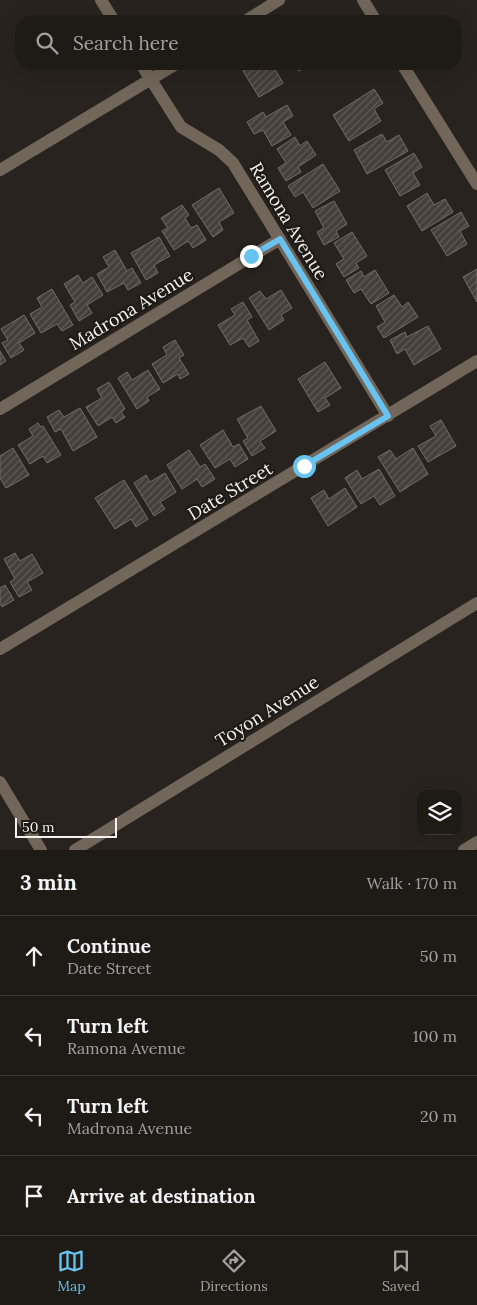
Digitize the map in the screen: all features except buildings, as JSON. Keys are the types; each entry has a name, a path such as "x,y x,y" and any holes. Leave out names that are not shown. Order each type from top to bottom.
{"street":[{"path":"101,0 110,15"},
{"path":"255,15 280,0"},
{"path":"363,0 372,15"},
{"name":"Ramona Avenue","path":"144,70 181,127 219,150 233,163 388,416"},
{"path":"0,170 166,70"},
{"path":"406,70 477,184"},
{"name":"Madrona Avenue","path":"0,409 280,239"},
{"name":"Date Street","path":"0,649 477,362"},
{"name":"Toyon Avenue","path":"75,850 477,603"},
{"path":"0,782 41,850"},
{"path":"464,850 477,842"}],"route":[{"path":"251,256 280,239 388,416 304,466"}]}
